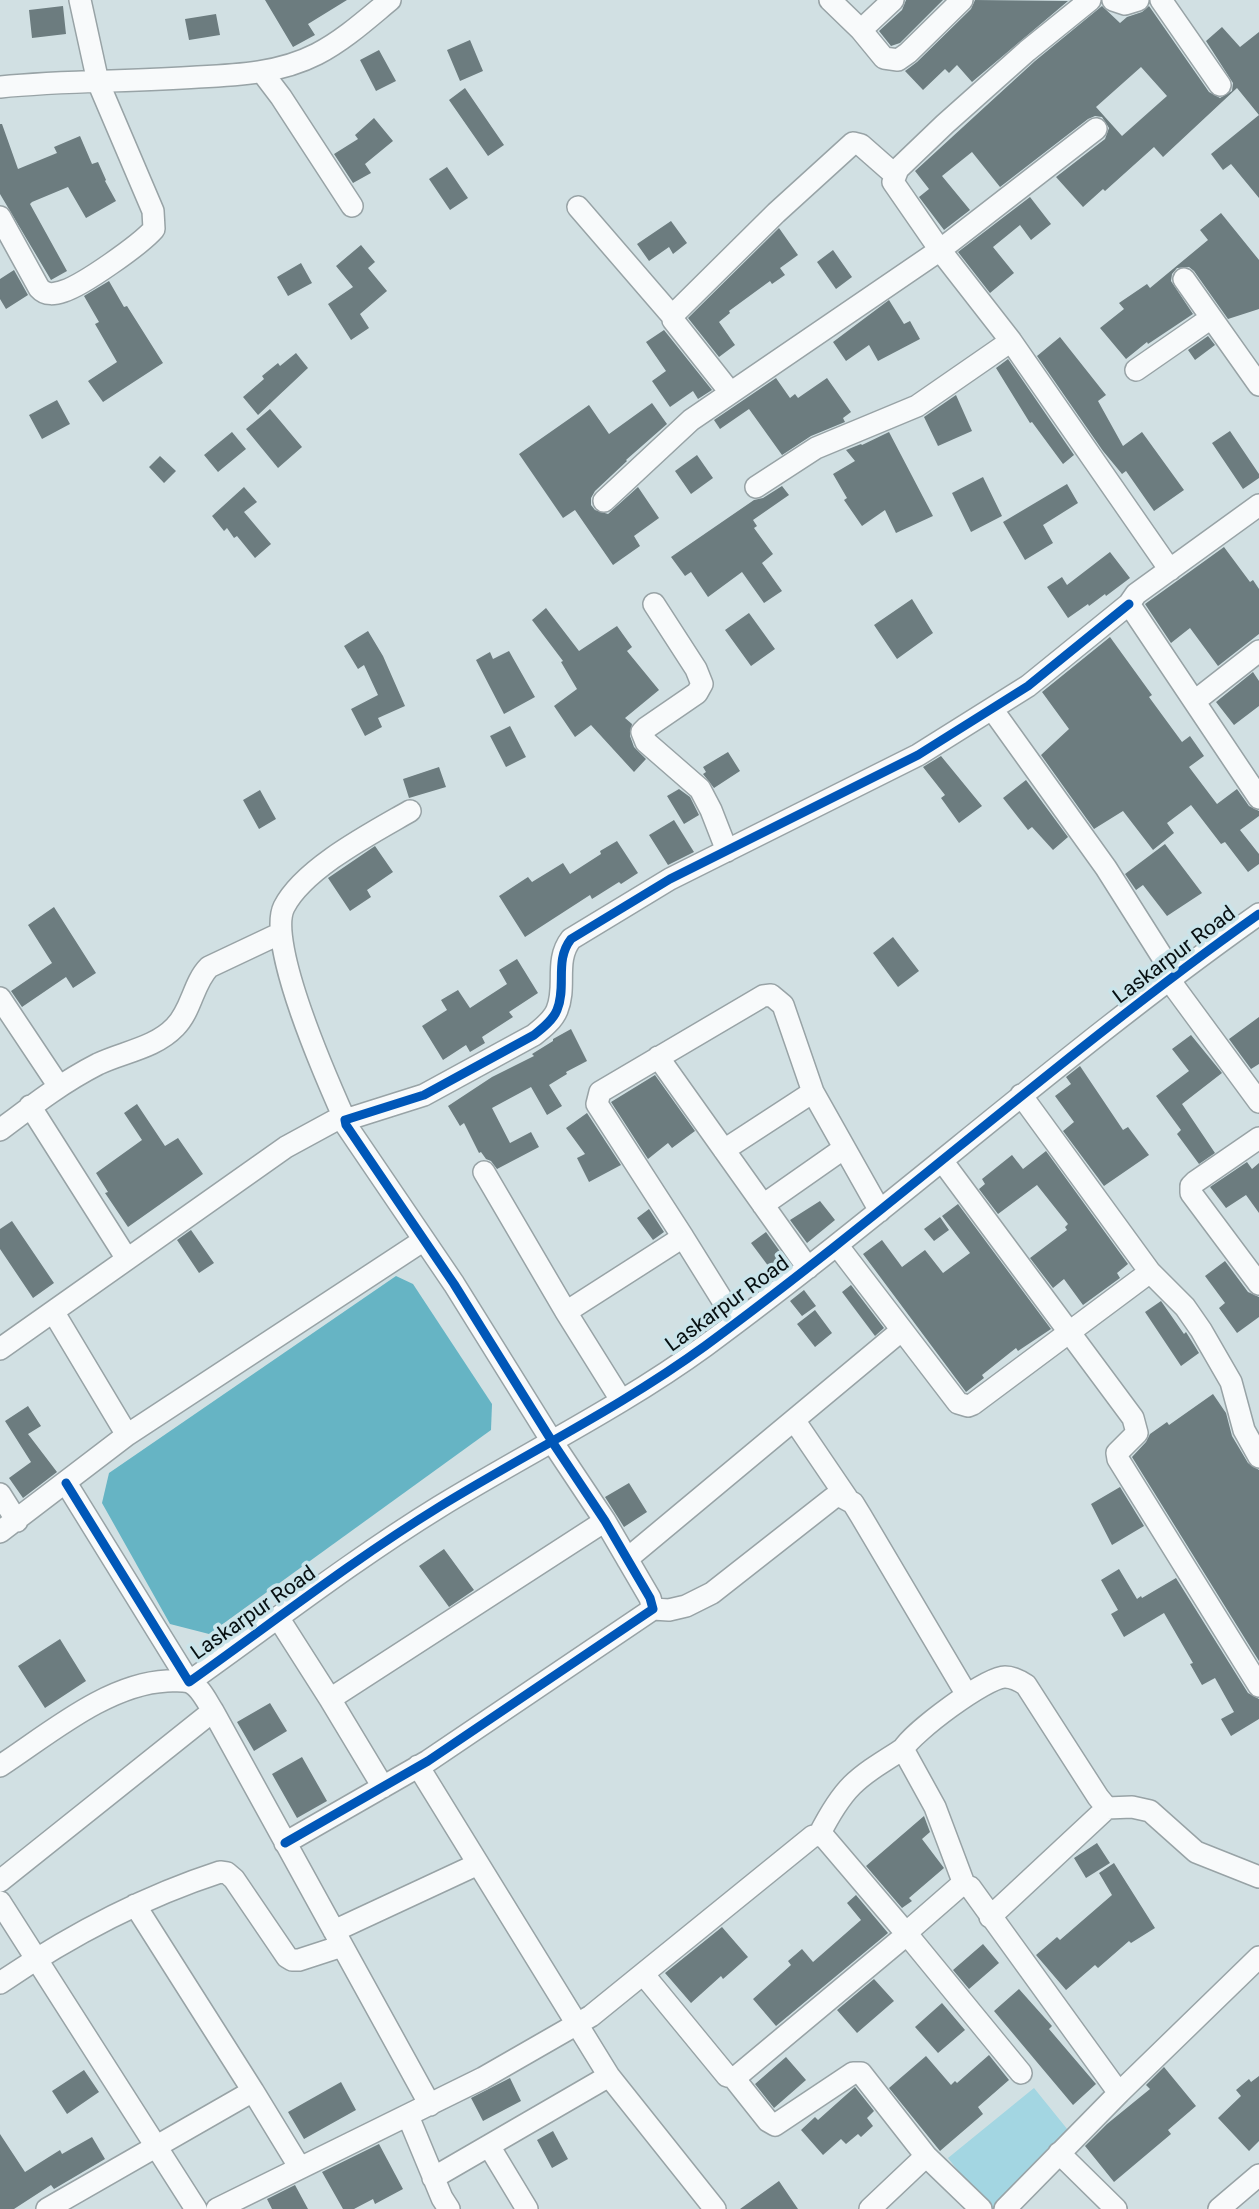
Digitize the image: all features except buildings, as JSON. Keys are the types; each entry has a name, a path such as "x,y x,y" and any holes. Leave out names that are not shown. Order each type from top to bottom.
{"street":[{"path":"0,217 39,289 49,294 67,290 136,246 154,229 153,211 98,82 80,0"},
{"path":"0,87 262,72 291,65 317,54 340,40 390,0"},
{"path":"831,0 884,58 898,60 962,0"},
{"path":"861,30 893,0"},
{"path":"1090,0 954,116 894,174 894,186 940,250 1012,341 1170,570"},
{"path":"1113,0 1125,4 1138,0"},
{"path":"1161,0 1220,85"},
{"path":"262,72 352,206"},
{"path":"604,501 691,420 940,250 1097,129"},
{"path":"673,317 776,213 853,143 861,145 894,174"},
{"path":"579,207 673,317 677,326 730,392"},
{"path":"1184,279 1258,383"},
{"path":"1136,370 1211,318"},
{"path":"756,486 816,448 917,406 1012,341"},
{"path":"0,1349 286,1147 344,1118 424,1095 534,1034 557,1012 561,990 561,956 570,939 670,879 918,755 992,709 1028,686 1129,604 1136,594 1259,505"},
{"path":"654,604 696,669 702,684 697,693 642,732 646,742 700,789 727,851"},
{"path":"1129,604 1259,798"},
{"path":"1195,701 1259,651"},
{"path":"992,709 1106,868 1173,979 1259,1102"},
{"path":"410,811 345,851 305,880 284,908 281,933 301,1014 346,1125 494,1347 605,1521 650,1598 653,1609"},
{"name":"Laskarpur Road","path":"189,1682 392,1537 553,1443 681,1363 943,1162 1021,1095 1259,914"},
{"path":"0,1130 58,1086 101,1063 159,1040 175,1027 187,1012 209,967 281,933"},
{"path":"736,1322 597,1104 597,1098 604,1088 763,996 771,995 783,1005 813,1092 880,1211"},
{"path":"0,998 58,1086"},
{"path":"658,1057 808,1268"},
{"path":"724,1150 813,1092"},
{"path":"1021,1095 1150,1272 1185,1307 1211,1346 1231,1382 1244,1430 1259,1457"},
{"path":"30,1107 127,1259"},
{"path":"1259,1138 1195,1182 1191,1186 1191,1193 1259,1284"},
{"path":"763,1205 843,1149"},
{"path":"943,1162 1136,1426 1137,1433 1120,1448 1118,1459 1259,1686"},
{"path":"484,1172 621,1401"},
{"path":"566,1312 683,1237"},
{"path":"0,1494 8,1527 127,1435 424,1240"},
{"path":"837,1245 958,1403 968,1406 1150,1272"},
{"path":"54,1313 127,1435"},
{"path":"627,1559 902,1330"},
{"path":"794,1420 846,1498"},
{"path":"66,1483 189,1682 197,1688 213,1711 430,2105"},
{"path":"285,1843 418,1766 653,1609 678,1608 698,1601 833,1498 840,1496 853,1503 967,1695"},
{"path":"330,1699 605,1521"},
{"path":"279,1619 383,1787"},
{"path":"820,1835 832,1809 849,1785 903,1749 967,1695 997,1678 1006,1677 1026,1685 1107,1808"},
{"path":"0,1766 100,1701 124,1689 156,1682 189,1682"},
{"path":"0,1881 213,1711"},
{"path":"903,1749 935,1807 964,1884"},
{"path":"418,1766 610,2076 715,2209"},
{"path":"990,1917 1107,1808 1132,1807 1150,1811 1196,1852 1259,1877"},
{"path":"217,2209 483,2078 592,2016 813,1836 820,1835 825,1838 1021,2073"},
{"path":"0,1983 85,1929 135,1905 220,1872 227,1873 234,1879 287,1957 299,1960 478,1864"},
{"path":"644,1975 727,2076 739,2076 958,1885 964,1884 970,1887 1119,2093"},
{"path":"0,1902 196,2209"},
{"path":"135,1905 300,2168"},
{"path":"1005,2209 1259,1957"},
{"path":"733,2077 768,2121 775,2125 853,2073 861,2073 926,2155 981,2209"},
{"path":"433,2178 610,2076"},
{"path":"47,2209 253,2091"},
{"path":"408,2116 433,2178 449,2209"},
{"path":"489,2146 527,2209"},
{"path":"1059,2153 1116,2209"},
{"path":"870,2209 926,2155"},
{"path":"1219,2209 1259,2175"}],"shaded area":[{"path":"396,1276 413,1284 492,1404 491,1430 209,1634 170,1624 102,1503 109,1473"},
{"path":"1034,2088 1072,2135 998,2209 988,2209 948,2158"}],"cycle path":[{"path":"285,1843 428,1761 653,1609 650,1598 605,1521 454,1284 345,1120 424,1095 534,1035 557,1010 563,956 571,939 670,879 918,755 1028,686 1129,604"},
{"path":"66,1483 189,1682 407,1527 640,1389 705,1346 844,1239 1118,1019 1259,914"}]}
